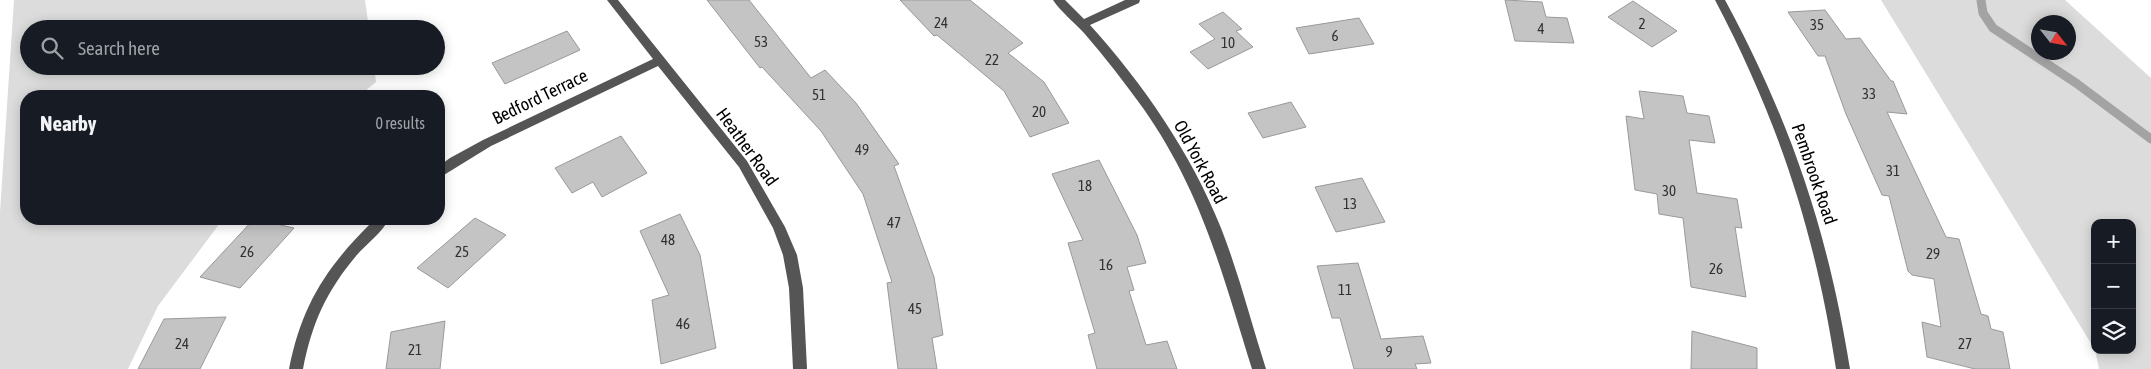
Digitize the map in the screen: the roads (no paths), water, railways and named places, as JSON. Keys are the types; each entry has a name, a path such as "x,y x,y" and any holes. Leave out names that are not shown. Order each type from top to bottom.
{"street":[{"name":"Heather Road","path":"612,0 743,164 778,226 790,255 796,288 800,369"},
{"name":"Old York Road","path":"1058,0 1083,24 1140,94 1190,176 1207,211 1221,248 1259,369"},
{"path":"1083,24 1135,0"},
{"name":"Pembrook Road","path":"1720,0 1759,76 1794,162 1810,208 1836,314 1843,369"},
{"name":"Bedford Terrace","path":"445,168 487,143 660,61"},
{"path":"296,369 303,338 326,288 342,263 377,225"}],"waterway":[{"path":"1981,0 1983,13 1993,28 2076,83 2151,139"}]}
